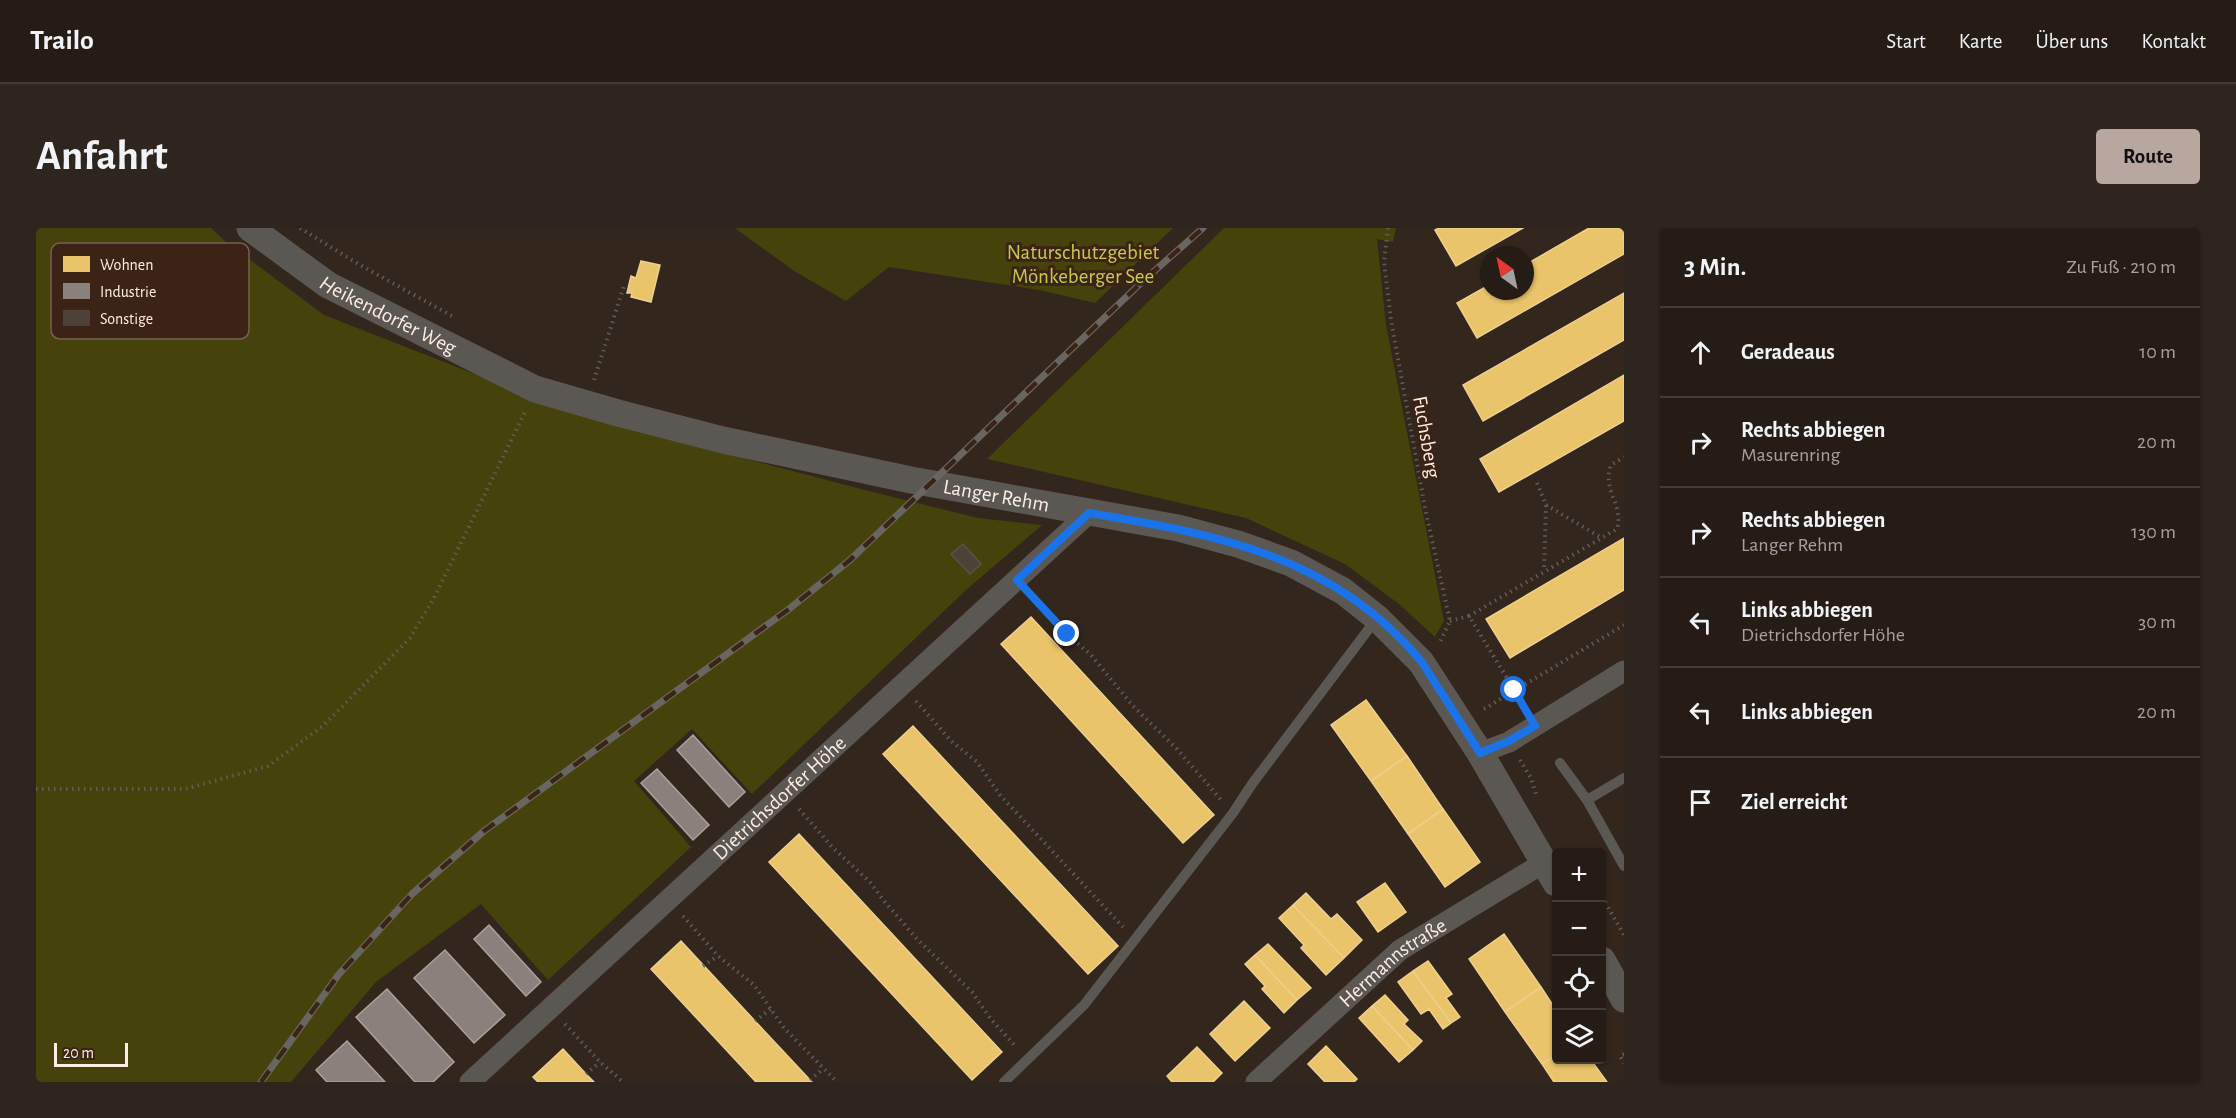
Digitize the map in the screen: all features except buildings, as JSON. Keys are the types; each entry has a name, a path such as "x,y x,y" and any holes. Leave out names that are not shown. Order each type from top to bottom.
{"street":[{"name":"Heikendorfer Weg","path":"250,228 328,285 535,389"},
{"name":"Langer Rehm","path":"535,389 723,440 911,480 1178,528 1238,544 1292,563 1343,591 1377,618 1421,662 1480,753 1551,873"},
{"name":"Dietrichsdorfer Höhe","path":"470,1082 1089,513"},
{"path":"1480,753 1509,741 1623,675"},
{"name":"Hermannstraße","path":"1256,1082 1400,950 1551,873"},
{"path":"1606,967 1624,999"}],"lane":[{"path":"1005,1082 1084,1005 1233,813 1252,784 1377,618"},
{"path":"1560,763 1587,800 1624,866"},
{"path":"1587,800 1624,778"}],"path":[{"path":"300,228 360,265 455,317"},
{"name":"Fuchsberg","path":"1388,228 1384,262 1391,320 1426,513 1450,621"},
{"path":"585,404 624,286"},
{"path":"36,789 185,789 268,766 323,726 410,638 434,598 535,389"},
{"path":"1437,648 1450,621 1468,616 1617,529 1619,523 1616,506 1607,481 1611,465 1624,457"},
{"path":"1537,483 1546,505 1544,572"},
{"path":"1546,505 1602,538"},
{"path":"1017,580 1067,634 1090,655 1133,706 1177,749 1233,813"},
{"path":"1468,616 1535,726"},
{"path":"1484,709 1624,626"},
{"path":"902,685 951,741 977,762 1000,795 1135,939"},
{"path":"785,792 833,848 870,882 918,940 972,992 990,1018 1028,1060"},
{"path":"669,899 718,956 754,985 784,1028 837,1082"},
{"path":"1605,902 1624,934"},
{"path":"703,966 718,956"},
{"path":"550,1008 600,1062 623,1082"},
{"path":"755,1021 771,1009"},
{"path":"1624,1054 1620,1056 1624,1063"},
{"path":"586,1074 600,1062"},
{"path":"810,1080 823,1069"}],"green space":[{"path":"36,228 211,228 228,243 51,243 51,339 249,339 249,259 324,315 580,415 978,518 1042,525 966,590 752,794 692,729 634,781 691,847 548,980 481,904 376,982 291,1082 36,1082"},
{"name":"Naturschutzgebiet Mönkeberger See","path":"735,228 1173,228 1095,303 1039,290 889,267 846,301 794,271"},
{"path":"1224,228 1396,228 1393,242 1377,239 1386,325 1444,621 1435,637 1399,604 1345,564 1246,518 987,459"}],"railway":[{"path":"261,1082 339,974 412,894 484,831 789,609 850,560 1143,281 1203,228"}],"route":[{"path":"1067,634 1017,580 1089,513 1178,528 1238,544 1292,563 1343,591 1377,618 1421,662 1480,753 1509,741 1535,726 1514,690"}]}
